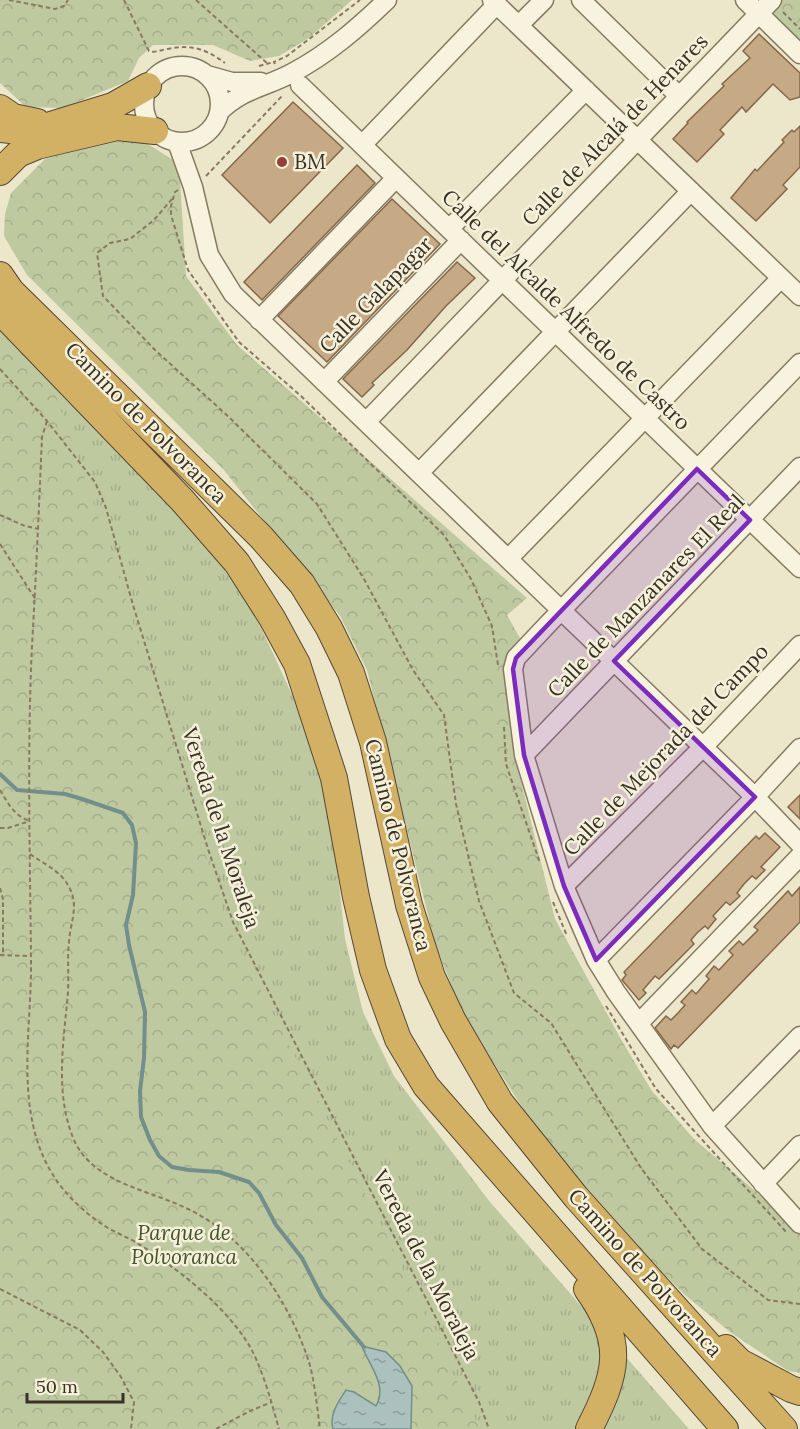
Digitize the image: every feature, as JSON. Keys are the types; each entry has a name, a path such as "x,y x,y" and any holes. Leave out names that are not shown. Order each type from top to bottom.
{"highway":[{"path":"0,129 20,131 73,118 113,106 148,86"},
{"path":"0,108 13,117 34,122 73,118"},
{"path":"0,172 18,154 37,146 117,127 137,128 166,137"},
{"name":"Camino de Polvoranca","path":"0,275 11,291 261,537 302,584 329,628 351,673 372,742 409,905 432,977 453,1021 500,1102 576,1197 784,1429"},
{"name":"Camino de Polvoranca","path":"0,311 182,500 237,563 272,618 292,655 310,700 334,778 356,897 373,970 398,1040 426,1086 725,1429"},
{"path":"426,1086 445,1126 573,1270 604,1316 610,1332 614,1362 607,1392 589,1429"},
{"path":"662,1293 688,1310 740,1362 800,1392"}],"street":[{"path":"387,0 327,53 277,70 254,83 232,82 207,75 198,69 175,66 155,76 148,86 144,97 144,110 148,122 166,137 193,187 209,255 233,294 259,320 755,797 800,844"},
{"path":"519,25 544,0"},
{"path":"581,0 679,96"},
{"path":"745,0 767,5 800,54"},
{"path":"362,145 495,2 800,296"},
{"name":"Calle de Alcalá de Henares","path":"366,422 767,5"},
{"path":"219,112 233,99 277,70"},
{"path":"166,137 196,140 204,135 216,121 219,112 218,92 207,75"},
{"name":"Calle del Alcalde Alfredo de Castro","path":"300,85 800,568"},
{"name":"Calle Galapagar","path":"324,381 586,90"},
{"path":"193,187 195,164 204,135"},
{"path":"259,320 396,178"},
{"path":"419,473 691,191"},
{"path":"508,559 781,278"},
{"path":"796,1230 763,1184 712,1126 639,1023 596,960 558,891 524,756 513,665 516,658 561,610 800,363"},
{"name":"Calle de Manzanares El Real","path":"524,756 800,467"},
{"name":"Calle de Mejorada del Campo","path":"558,891 703,747 800,645"},
{"path":"596,960 800,748"},
{"path":"639,1023 800,856"},
{"path":"712,1126 800,1036"},
{"path":"763,1184 800,1145"}],"path":[{"path":"9,0 55,9 64,6 68,0"},
{"path":"124,0 148,51 196,47 211,52 228,65"},
{"path":"196,0 277,70 284,94 205,177 206,186 181,188 175,192 171,215 188,270 239,342 300,396 444,535 471,579 492,626 498,669"},
{"path":"277,70 287,56 360,0"},
{"path":"767,5 800,29"},
{"path":"254,67 268,63"},
{"path":"174,197 154,220 130,239 110,243 97,253 103,296 156,351 230,418 317,504 364,579 413,670 444,715 456,804 479,902 514,993 551,1023 641,1168 702,1249 768,1300 800,1304"},
{"name":"Vereda de la Moraleja","path":"0,369 47,421 95,482 106,508 133,605 208,849 233,922 479,1402 489,1429"},
{"path":"47,421 42,437 32,646 30,779 32,997 26,1067 36,1136 53,1176 79,1206 107,1227 140,1244 200,1288 249,1344 272,1402 279,1429"},
{"path":"0,515 25,526 39,529"},
{"path":"0,544 36,600"},
{"path":"504,722 506,764 540,863"},
{"path":"0,790 13,811 20,818 30,821"},
{"path":"0,828 8,828 30,821"},
{"path":"30,854 59,872 71,890 74,904 75,917 69,931 68,990 62,1077 66,1115 75,1141 85,1157 99,1169 120,1182 190,1210 245,1252 270,1282 291,1318 309,1362 320,1429"},
{"path":"0,888 3,899 1,954 31,956"},
{"path":"558,891 558,918 568,937"},
{"path":"604,1003 656,1089 785,1233 796,1230"},
{"path":"0,1289 80,1330 103,1352 135,1402 131,1429"},
{"path":"216,1429 272,1402"}],"highlighted area":[{"path":"697,469 750,520 614,661 755,797 596,960 564,886 524,755 513,669 516,658"}],"green space":[{"path":"0,0 352,0 309,38 279,56 250,61 213,45 153,45 139,58 128,81 63,108 26,107 0,83"},
{"path":"757,0 800,0 800,41"},
{"path":"131,133 179,164 186,276 237,345 527,598 507,615 521,640 504,668 515,757 555,919 652,1091 694,1139 800,1229 800,1373 788,1371 730,1332 685,1295 601,1211 532,1122 464,1018 435,943 367,670 340,616 223,469 27,275 4,236 5,214 11,193 45,159"},
{"name":"Parque de Polvoranca","path":"0,330 177,510 248,599 316,747 333,830 345,939 363,1012 394,1076 490,1202 689,1429 0,1429"},
{"name":"Parque de Polvoranca","path":"0,332 53,388 111,552 228,926 383,1228 480,1429 0,1429"}],"water":[{"path":"362,1346 386,1352 400,1366 412,1386 411,1429 333,1429 333,1414 346,1390 354,1392 376,1406 379,1398 379,1383"}],"building":[{"path":"759,34 800,73 800,97 790,100 773,84 746,112 742,107 720,130 724,134 697,162 673,139 724,86 722,84 750,58 743,51"},
{"name":"BM","path":"293,102 343,148 270,223 222,175"},
{"path":"800,126 800,167 783,185 787,189 756,221 731,198 755,169 757,171 784,142 782,140"},
{"path":"357,165 375,183 262,300 244,282"},
{"path":"392,199 440,244 327,362 278,316"},
{"path":"457,262 475,278 446,306 407,350 372,383 374,385 362,397 343,379"},
{"path":"800,795 800,819 788,807"},
{"path":"765,833 780,847 761,867 765,870 756,879 752,876 744,884 737,893 740,896 730,905 726,902 713,916 716,919 708,929 705,926 697,933 691,940 694,944 659,979 655,976 643,990 646,993 639,1000 622,980 626,975 624,972 756,836 759,839"},
{"path":"800,887 800,922 678,1048 674,1045 671,1049 655,1028 666,1016 671,1020 678,1013 685,1005 681,1002 692,990 696,994 709,979 706,976 714,966 719,970 733,955 729,951 739,941 743,945 758,930 754,927 788,891 792,896"}],"waterway":[{"path":"0,774 17,790 65,794 82,799 123,813 132,825 136,843 133,895 126,925 145,1012 144,1058 140,1091 141,1117 150,1140 159,1156 172,1167 219,1172 249,1182 259,1193 276,1225 302,1258 322,1297 364,1347"}],"place":[{"name":"BM","path":"282,162"}]}
